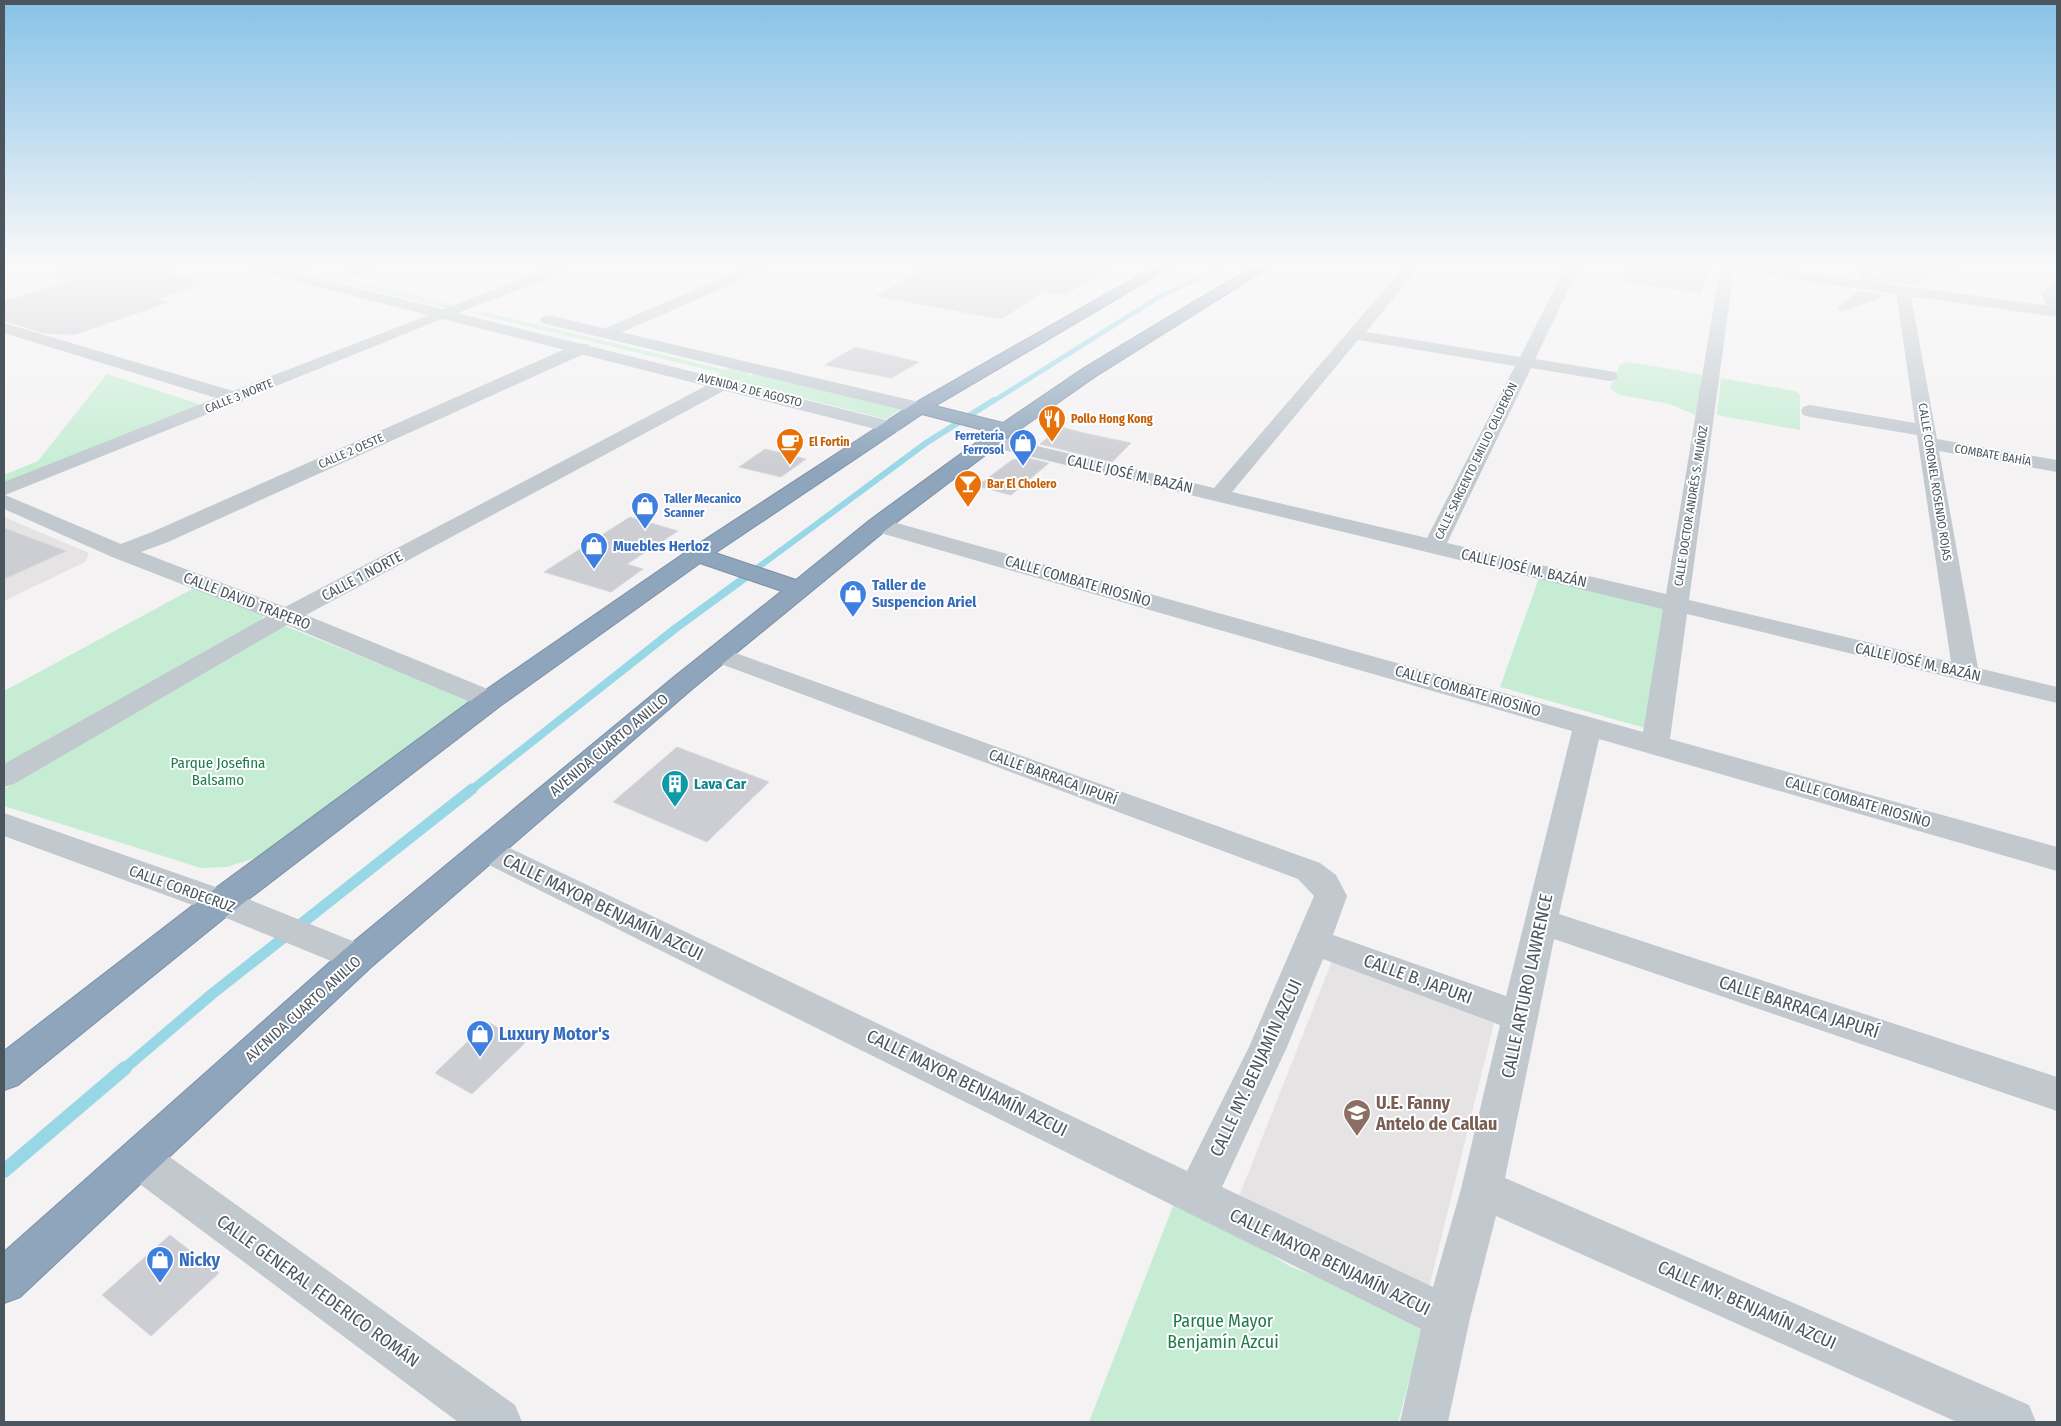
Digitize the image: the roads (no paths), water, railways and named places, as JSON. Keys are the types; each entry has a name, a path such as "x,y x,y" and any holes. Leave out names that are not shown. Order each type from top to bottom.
{"highway":[{"path":"4,1073 221,902 490,700 706,558 919,408 1046,335"},
{"name":"AVENIDA CUARTO ANILLO","path":"4,1281 358,958 719,654 792,586 878,525 995,432 1151,335"},
{"path":"919,408 995,432"},
{"path":"706,558 792,586"}],"street":[{"path":"24,335 236,398"},
{"name":"CALLE 3 NORTE","path":"4,489 236,398 377,335"},
{"name":"AVENIDA 2 DE AGOSTO","path":"540,335 582,348 725,383 891,427"},
{"name":"AVENIDA 2 DE AGOSTO","path":"608,335 919,408"},
{"path":"1219,496 1355,335 1609,376"},
{"name":"CALLE SARGENTO EMILIO CALDERÓN","path":"1434,547 1539,335"},
{"name":"CALLE DOCTOR ANDRÉS S. MUÑOZ","path":"1655,744 1718,335"},
{"name":"CALLE CORONEL ROSENDO ROJAS","path":"1910,335 1966,673"},
{"name":"CALLE 2 OESTE","path":"120,552 160,537 582,348"},
{"name":"CALLE 1 NORTE","path":"4,778 286,616 725,383"},
{"name":"COMBATE BAHÍA","path":"1810,411 2057,466"},
{"name":"CALLE JOSÉ M. BAZÁN","path":"995,432 1219,496 2057,695"},
{"name":"CALLE DAVID TRAPERO","path":"4,501 120,552 286,616 490,700"},
{"name":"CALLE COMBATE RIOSIÑO","path":"878,525 2057,859"},
{"name":"CALLE BARRACA JIPURÍ","path":"719,654 1309,871 1324,884 1331,896 1314,942"},
{"name":"CALLE ARTURO LAWRENCE","path":"1424,1422 1447,1318 1482,1189 1541,921 1588,725"},
{"name":"CALLE CORDECRUZ","path":"4,824 221,902 358,958"},
{"name":"CALLE MAYOR BENJAMÍN AZCUI","path":"486,850 1447,1318"},
{"name":"CALLE BARRACA JAPURÍ","path":"1541,921 2057,1094"},
{"name":"CALLE B. JAPURI","path":"1314,942 1521,1017"},
{"name":"CALLE MY. BENJAMÍN AZCUI","path":"1197,1195 1227,1136 1314,942"},
{"name":"CALLE GENERAL FEDERICO ROMÁN","path":"139,1159 498,1422"},
{"name":"CALLE MY. BENJAMÍN AZCUI","path":"1482,1189 2012,1422"}],"waterway":[{"path":"992,402 1099,335"},
{"path":"752,572 926,443 994,400"},
{"path":"471,790 676,628 754,571"},
{"path":"124,1069 212,994 472,789"},
{"path":"4,1171 125,1068"}],"place":[{"name":"Pollo Hong Kong","path":"1052,443"},
{"name":"El Fortin","path":"790,466"},
{"name":"Ferretería Ferrosol","path":"1023,467"},
{"name":"Bar El Cholero","path":"968,508"},
{"name":"Taller Mecanico Scanner","path":"645,530"},
{"name":"Muebles Herloz","path":"594,570"},
{"name":"Taller de Suspencion Ariel","path":"853,618"},
{"name":"Lava Car","path":"675,808"},
{"name":"Luxury Motor's","path":"480,1058"},
{"name":"U.E. Fanny Antelo de Callau","path":"1357,1137"},
{"name":"Nicky","path":"160,1284"}],"park label":[{"name":"Parque Josefina Balsamo","path":"218,772"},
{"name":"Parque Mayor Benjamín Azcui","path":"1223,1331"}]}
